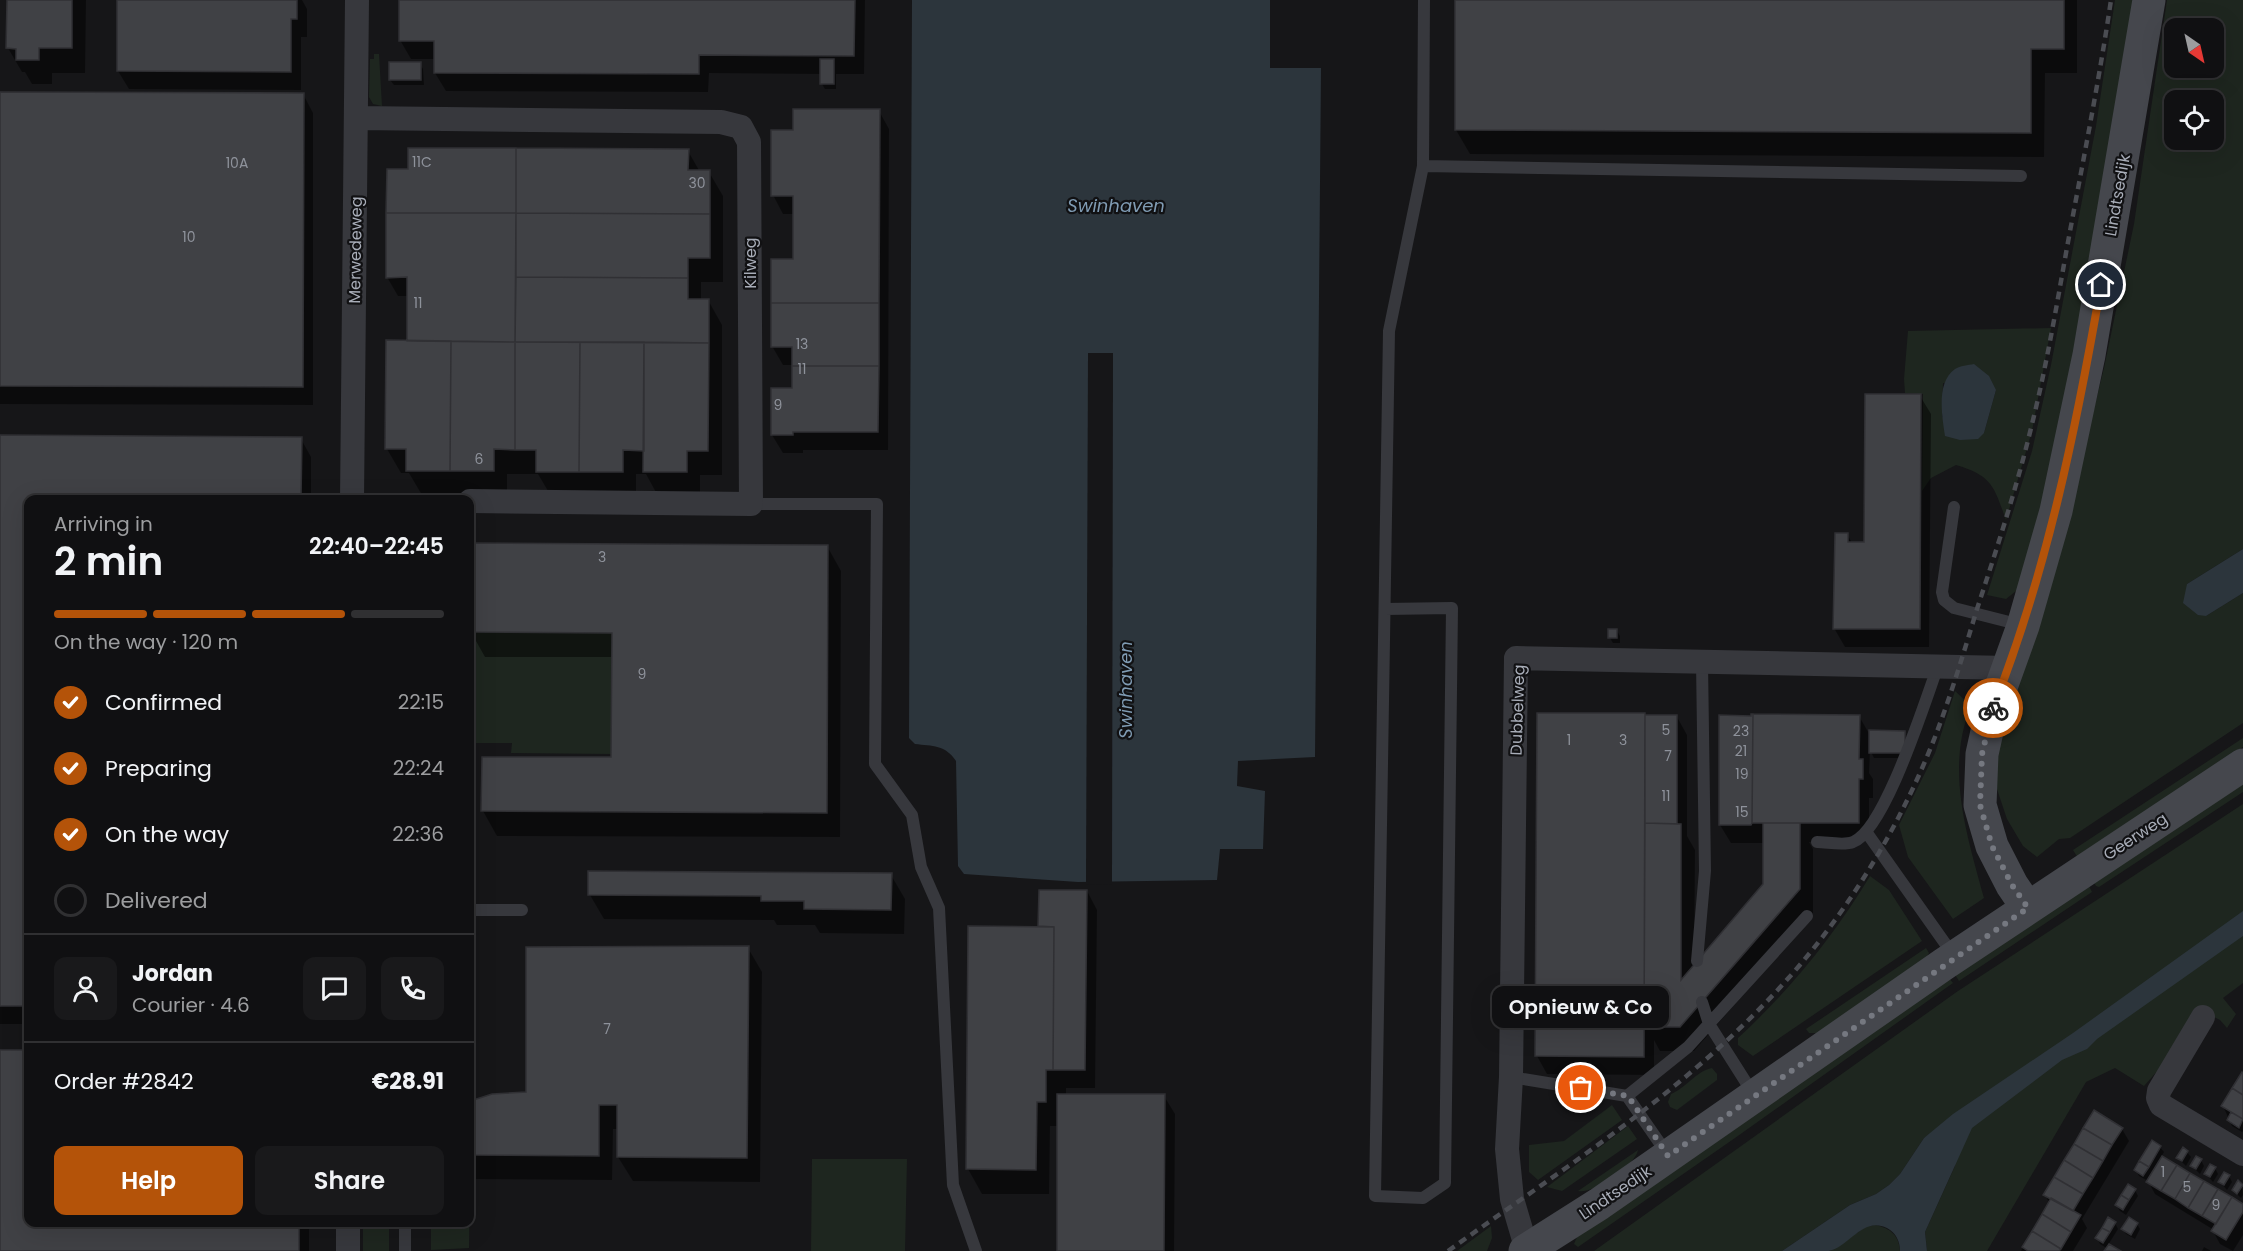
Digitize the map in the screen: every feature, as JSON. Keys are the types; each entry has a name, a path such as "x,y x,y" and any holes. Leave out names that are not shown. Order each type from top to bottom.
{"street":[{"name":"Merwedeweg","path":"352,495 357,0"},
{"name":"Lindtsedijk","path":"1527,1250 1599,1204 2028,908 2012,885 1992,846 1980,805 1982,754 1990,718 2023,626 2056,511 2089,355 2149,0"},
{"name":"Kilweg","path":"357,118 721,122 741,127 749,142 751,504"},
{"path":"474,501 751,504"},
{"name":"Dubbelweg","path":"1527,1250 1512,1199 1507,1149 1511,1077 1516,658 2009,669"},
{"name":"Geerweg","path":"2028,908 2243,765"},
{"path":"2203,1017 2159,1091 2158,1098 2161,1105 2243,1154"},
{"path":"348,1227 348,1251"}],"lane":[{"path":"1385,609 1452,608 1445,1183 1423,1198 1375,1196 1389,331 1423,166 1425,0"},
{"path":"1423,166 2021,176"},
{"path":"751,504 876,504 875,764 912,815 921,867 939,908 953,1185 976,1251"},
{"path":"1954,507 1942,592 1944,600 1954,608 2023,626"},
{"path":"1697,961 1705,871 1702,662"},
{"path":"1817,842 1852,843 1866,833 1893,787 1938,666"},
{"path":"1866,833 1954,957"},
{"path":"474,910 522,910"},
{"path":"1628,1096 1688,1047 1807,916"},
{"path":"1702,1002 1709,1024 1755,1096"},
{"path":"1511,1077 1628,1096 1668,1156"},
{"path":"405,1227 405,1251"}],"shaded area":[{"path":"2115,0 2140,0 2054,481 2021,587 2006,599 1987,595 2032,451 2051,365 2096,126"},
{"path":"2167,0 2243,0 2243,549 2187,584 2206,616 2243,593 2243,723 2070,838 2059,839 2037,857 2023,846 2007,819 1995,783 1997,716 2078,474 2104,368 2134,224 2164,20 2164,78 2224,78 2224,18 2164,18"},
{"path":"374,54 379,54 382,106 373,104 369,97 370,59 374,59"},
{"path":"2051,328 2032,431 2006,520 1990,484 1968,469 1956,465 1931,478 1922,491 1923,394 1905,393 1908,331","holes":["1943,383 1996,390 1984,433 1942,417"]},
{"path":"474,632 612,633 611,754 511,753 512,743 474,743"},
{"path":"1955,691 1971,706 1963,730 1959,778 1961,802 1971,850 1984,898 1953,919 1908,857 1899,825 1935,753"},
{"path":"2243,738 2243,747 2078,858 2073,850"},
{"path":"2243,780 2243,792 2099,887 2096,886 2093,881"},
{"path":"2243,804 2243,983 2223,998 2236,1014 2227,1028 2220,1020 2198,1009 2160,1068 2144,1086 2115,1068 2086,1082 1987,1251 1927,1251 1925,1232 1955,1166 1935,1131 1924,1138 1900,1174 1889,1185 1876,1194 1850,1205 1782,1251 1594,1251 1958,991"},
{"path":"1870,876 1889,890 1922,941 1753,1056 1738,1045 1738,1038 1810,962"},
{"path":"2087,882 2092,892 1959,981 1954,973"},
{"path":"1926,948 1929,953 1926,958 1819,1033 1809,1033 1806,1029"},
{"path":"1948,977 1953,983 1578,1247 1574,1244 1577,1237"},
{"path":"1712,1068 1717,1074 1717,1080 1677,1110 1670,1107 1668,1102 1671,1094 1701,1072"},
{"path":"1612,1105 1622,1120 1538,1180 1529,1172 1529,1145 1564,1141"},
{"path":"1628,1126 1637,1139 1562,1191 1547,1187"},
{"path":"1638,1150 1630,1163 1612,1178 1593,1188 1578,1191"},
{"path":"812,1159 907,1159 905,1251 811,1251"},
{"path":"1875,1225 1893,1233 1900,1251 1830,1251 1867,1226"},
{"path":"1491,1226 1492,1238 1487,1251 1457,1251"},
{"path":"363,1227 389,1227 389,1251 363,1251"},
{"path":"431,1227 469,1227 469,1248 431,1250"}],"water":[{"name":"Swinhaven","path":"912,0 1270,0 1270,68 1321,68 1315,757 1238,761 1237,786 1265,791 1263,849 1220,849 1217,880 1078,882 964,874 958,866 956,761 943,749 915,744 909,738"},
{"path":"1974,364 1989,376 1996,390 1984,433 1978,439 1960,440 1945,436 1942,400 1945,382 1955,369"},
{"path":"2243,549 2243,593 2206,616 2198,615 2183,603 2187,584"},
{"path":"2243,911 2243,936 2097,1039 2087,1049 2062,1060 1972,1128 1925,1232 1927,1251 1900,1251 1895,1235 1887,1228 1878,1225 1864,1229 1844,1244 1829,1251 1782,1251 1850,1205 1876,1194 1889,1185 1900,1174 1924,1138 1953,1114 2073,1033"}],"pier":[{"path":"1088,353 1113,353 1112,884 1086,885"}],"building":[{"path":"7,0 72,0 72,48 39,48 39,60 16,60 16,49 6,48"},
{"path":"117,0 297,0 297,19 291,19 291,72 117,71"},
{"path":"399,0 855,0 854,56 699,55 699,74 434,73 434,41 399,41"},
{"path":"1455,0 2064,0 2064,49 2031,49 2031,133 1455,130"},
{"path":"820,59 834,59 834,84 820,84"},
{"path":"389,62 421,62 421,80 389,80"},
{"path":"0,92 304,93 303,387 0,386"},
{"path":"793,109 880,109 879,303 771,303 771,259 793,259 793,196 771,196 771,130 793,130"},
{"path":"408,148 516,148 516,213 386,213 387,169 408,169"},
{"path":"516,148 689,149 688,170 710,170 710,214 516,213"},
{"path":"386,213 516,213 515,342 407,341 407,277 386,278"},
{"path":"516,213 710,214 710,258 688,258 688,278 516,277"},
{"path":"516,277 688,278 688,299 709,299 709,343 515,342"},
{"path":"771,303 879,303 879,366 792,366 792,347 771,347"},
{"path":"386,340 451,341 450,471 406,471 406,449 385,449"},
{"path":"451,341 515,342 515,450 494,449 494,471 450,471"},
{"path":"515,342 580,342 579,472 536,472 536,450 515,450"},
{"path":"580,342 644,342 644,451 623,450 623,472 579,472"},
{"path":"644,342 709,343 708,451 687,451 687,472 643,472"},
{"path":"792,366 879,366 878,432 793,432 793,435 771,435 771,388 792,388"},
{"path":"1865,394 1921,394 1920,629 1833,629 1835,533 1848,533 1848,542 1864,542"},
{"path":"0,435 302,437 301,495 24,495 24,1006 0,1006"},
{"path":"474,543 828,545 827,813 481,811 482,757 611,757 612,633 474,632"},
{"path":"1608,629 1617,629 1617,638 1608,638"},
{"path":"1537,713 1645,713 1644,1057 1535,1056"},
{"path":"1753,714 1752,823 1751,825 1719,825 1719,715 1751,716"},
{"path":"1753,714 1860,715 1859,759 1863,759 1863,779 1859,779 1859,823 1752,823"},
{"path":"1645,715 1677,715 1677,824 1645,823"},
{"path":"1869,730 1905,731 1905,753 1869,753"},
{"path":"1645,823 1681,824 1681,980 1763,884 1763,823 1800,823 1800,889 1680,1027 1644,1027"},
{"path":"588,871 892,873 891,910 804,909 804,901 761,901 761,896 588,895"},
{"path":"1039,890 1087,890 1085,1070 1053,1070 1054,927 1038,926"},
{"path":"968,926 1054,927 1053,1070 1046,1070 1046,1102 1037,1102 1036,1170 966,1169"},
{"path":"749,946 747,1158 617,1157 617,1105 599,1105 599,1156 474,1155 474,1100 492,1094 526,1092 526,947"},
{"path":"0,1050 24,1050 24,1227 299,1227 299,1251 0,1251"},
{"path":"2243,1073 2243,1095 2232,1088"},
{"path":"2232,1088 2243,1095 2243,1119 2221,1106"},
{"path":"1057,1094 1165,1094 1164,1251 1057,1251"},
{"path":"2094,1110 2123,1128 2112,1145 2083,1128"},
{"path":"2231,1112 2243,1119 2239,1128 2227,1120"},
{"path":"2083,1128 2112,1145 2103,1161 2074,1144"},
{"path":"2152,1140 2161,1146 2149,1167 2139,1161"},
{"path":"2074,1144 2103,1161 2093,1178 2064,1160"},
{"path":"2183,1147 2188,1151 2182,1161 2176,1158"},
{"path":"2162,1156 2177,1165 2161,1191 2146,1182"},
{"path":"2196,1156 2202,1159 2196,1169 2190,1166"},
{"path":"2064,1160 2093,1178 2083,1194 2054,1177"},
{"path":"2139,1161 2149,1167 2143,1176 2134,1170"},
{"path":"2210,1164 2216,1167 2210,1177 2204,1174"},
{"path":"2177,1165 2190,1173 2175,1199 2161,1191"},
{"path":"2224,1172 2230,1175 2224,1185 2218,1182"},
{"path":"2190,1173 2204,1181 2188,1208 2175,1199"},
{"path":"2054,1177 2083,1194 2073,1211 2043,1195"},
{"path":"2238,1180 2243,1185 2237,1194 2232,1190"},
{"path":"2204,1181 2218,1189 2202,1216 2188,1208"},
{"path":"2128,1184 2136,1189 2129,1200 2121,1195"},
{"path":"2218,1189 2232,1197 2216,1224 2202,1216"},
{"path":"2121,1195 2129,1200 2123,1210 2115,1205"},
{"path":"2232,1197 2243,1204 2243,1212 2226,1240 2211,1231"},
{"path":"2051,1198 2081,1215 2071,1232 2042,1214"},
{"path":"2042,1214 2071,1232 2061,1249 2032,1231"},
{"path":"2108,1217 2116,1222 2110,1232 2102,1228"},
{"path":"2129,1217 2138,1223 2131,1235 2121,1229"},
{"path":"2102,1228 2110,1232 2103,1243 2095,1238"},
{"path":"2032,1231 2061,1249 2059,1251 2028,1251 2022,1247"},
{"path":"2109,1244 2121,1251 2104,1251"}],"railway":[{"path":"1448,1251 1587,1153 1677,1084 1720,1047 1761,1008 1820,940 1859,886 1893,828 1935,737 2026,448 2052,333 2111,0"}],"way so far":[{"path":"1581,1088 1628,1096 1668,1156 2028,908 2012,885 1992,846 1980,805 1982,754 1993,708"}],"place":[{"name":"Opnieuw & Co","path":"1581,1088"}],"route":[{"path":"1993,708 2009,669 2033,596 2056,511 2089,355 2101,285"}]}
